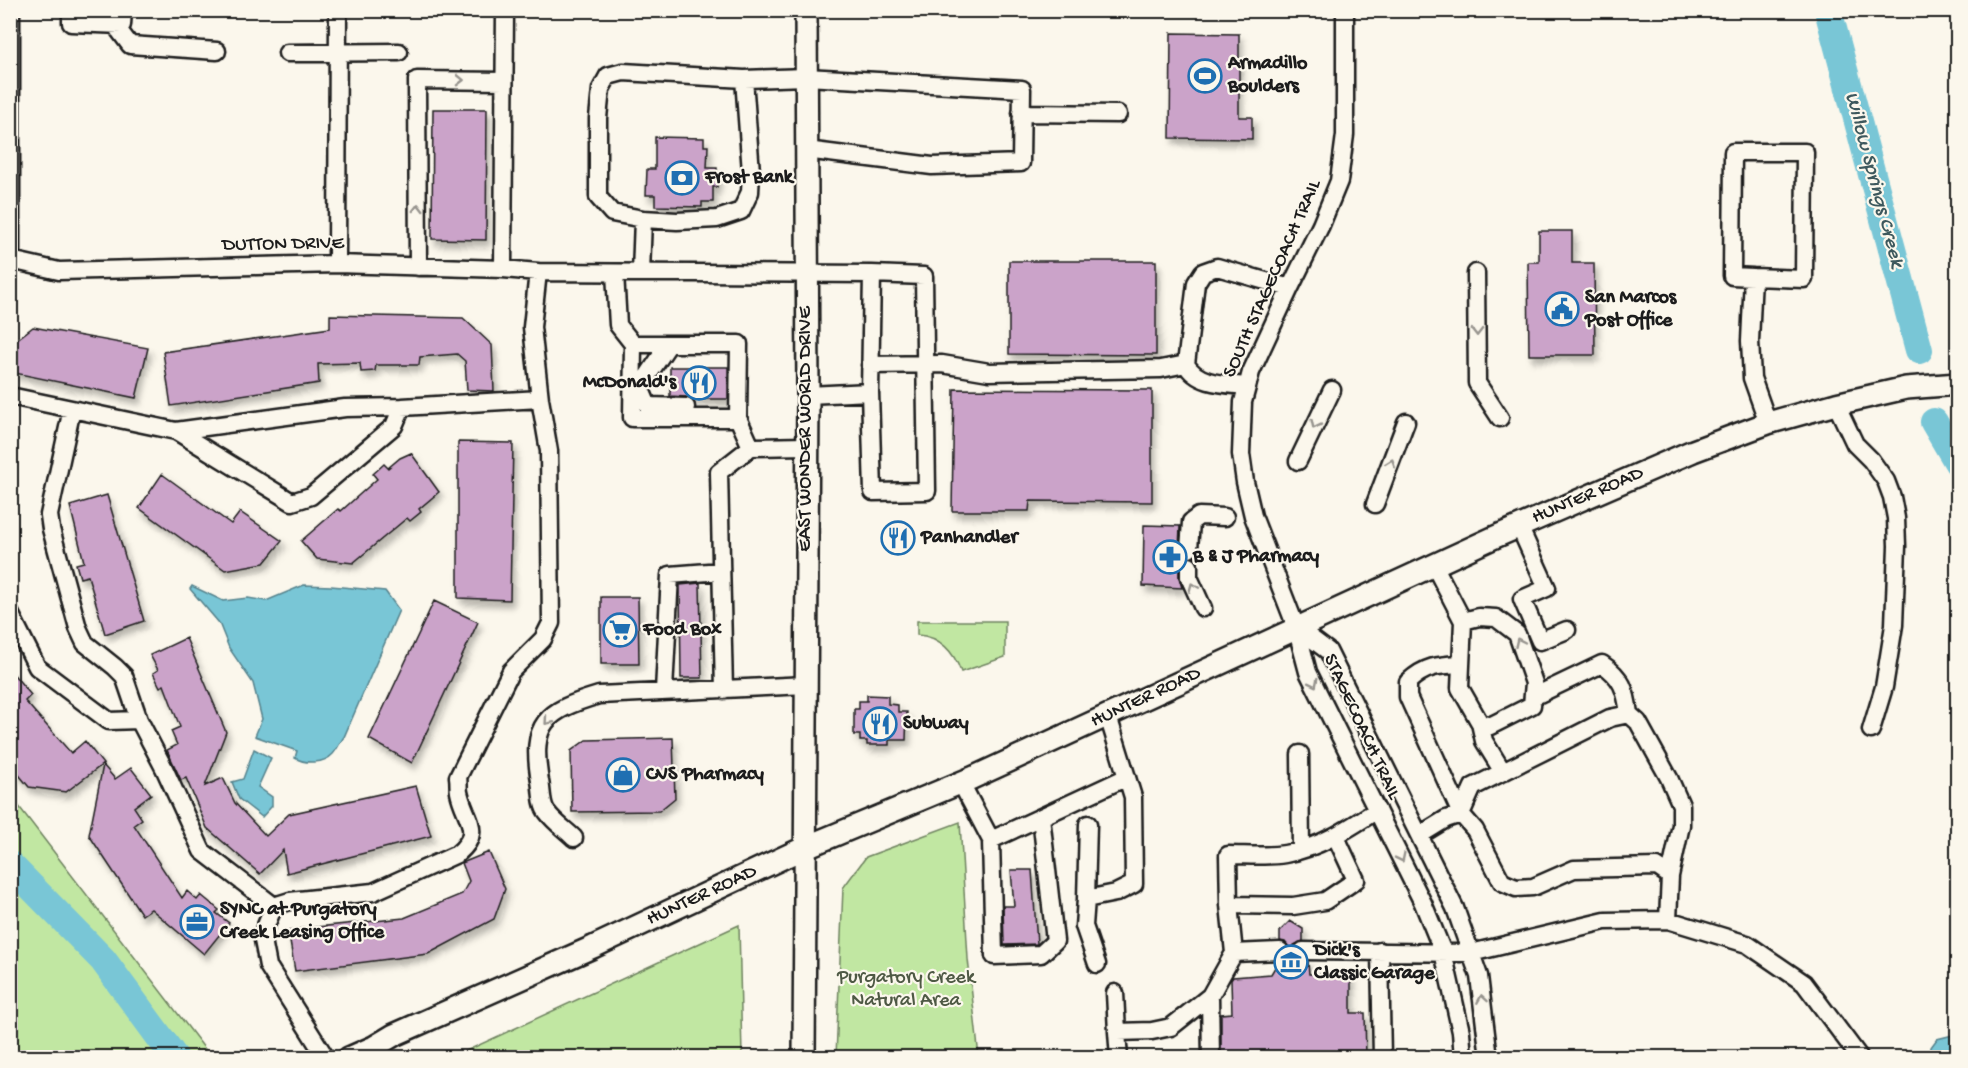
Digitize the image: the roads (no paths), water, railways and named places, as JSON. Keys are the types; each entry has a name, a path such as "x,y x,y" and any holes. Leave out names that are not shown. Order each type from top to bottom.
{"main road":[{"name":"EAST WONDER WORLD DRIVE","path":"804,1058 808,395 806,10"},
{"name":"HUNTER ROAD","path":"349,1058 394,1035 603,943 806,847 961,783 1296,627 1519,526 1693,451 1768,423 1836,404 1906,388 1958,384"}],"street":[{"name":"DUTTON DRIVE","path":"11,10 11,261 59,271 337,264 538,272 924,276 925,364"},
{"path":"71,10 71,23 119,18 130,45 217,51"},
{"path":"337,264 338,10"},
{"path":"502,269 505,10"},
{"name":"SOUTH STAGECOACH TRAIL","path":"1296,627 1253,516 1245,482 1241,428 1246,386 1339,181 1346,135 1345,10"},
{"path":"287,53 399,52"},
{"path":"744,79 751,172 750,192 741,211 717,219 678,221 643,219 612,213 598,197 600,89 609,76 623,72 744,79 806,77 1022,89 1021,163 932,166 806,150"},
{"path":"418,267 417,80 504,81"},
{"path":"1021,113 1118,114"},
{"path":"1733,152 1805,152 1804,279 1753,278 1732,276 1733,152"},
{"path":"641,273 643,219"},
{"path":"1246,386 1208,381 1190,372 1186,364 1196,283 1203,272 1217,267 1290,288"},
{"path":"274,906 290,901 373,892 457,854 466,847 471,837 472,825 459,793 458,777 511,671 543,639 551,623 549,451 540,399 532,327 538,272"},
{"path":"615,273 618,325 633,344 632,418 738,418"},
{"path":"1476,273 1477,383 1500,418"},
{"path":"872,274 870,392 873,492 927,491 925,364"},
{"path":"1753,278 1750,341 1752,378 1768,423"},
{"path":"633,344 739,344 738,418 751,447"},
{"path":"669,344 640,387 648,406 698,407 710,418"},
{"path":"870,365 942,364 989,372 1161,369 1186,364"},
{"path":"1298,461 1332,390"},
{"path":"808,395 870,392"},
{"path":"10,396 176,431 292,502 311,496 394,426 402,407"},
{"path":"176,431 345,408 540,399"},
{"path":"1836,404 1855,444 1871,460 1886,482 1896,518 1894,624 1884,687 1871,730"},
{"path":"72,409 49,515 78,628 86,643 124,676 140,720 202,851 274,906"},
{"path":"1375,504 1406,422"},
{"path":"724,690 719,472 751,447 806,446"},
{"path":"1203,608 1189,577 1191,522 1199,516 1225,517"},
{"path":"1519,526 1546,588 1522,599 1540,641 1568,630"},
{"path":"1434,566 1463,621 1460,688 1480,723 1484,741 1503,772"},
{"path":"664,691 670,575 721,571"},
{"path":"10,612 37,667 110,721 140,720"},
{"path":"1463,621 1496,618 1517,634 1534,683 1532,705 1490,726 1480,723"},
{"name":"STAGECOACH TRAIL","path":"1296,627 1308,672 1423,903 1443,952 1461,1032 1463,1058"},
{"name":"STAGECOACH TRAIL","path":"1296,627 1328,651 1455,909 1479,976 1489,1058"},
{"path":"1461,664 1442,665 1420,671 1408,682 1408,698 1461,814 1475,830 1502,882 1516,888 1533,887 1575,869 1657,867 1670,876"},
{"path":"1533,697 1602,664 1615,672 1627,696 1629,714 1638,722 1681,805 1681,825 1670,876 1668,920"},
{"path":"574,838 545,811 536,755 541,730 549,717 568,704 599,695 806,685"},
{"path":"1420,836 1446,819 1461,814 1473,787 1610,718 1629,714"},
{"path":"1086,899 1116,893 1134,884 1133,797 1108,716"},
{"path":"1300,754 1301,849"},
{"path":"991,840 1127,777"},
{"path":"961,783 991,840 994,956 1041,954 1055,941 1041,817"},
{"path":"1117,1032 1152,1031 1171,1027 1210,996 1234,953 1229,905 1228,855 1283,854 1301,849 1336,837 1377,810"},
{"path":"1088,824 1084,926 1096,964"},
{"path":"1229,905 1293,906 1325,901 1356,880 1336,837"},
{"path":"274,906 262,935 268,966 326,1058"},
{"path":"1303,951 1472,953 1605,921 1668,920 1747,944 1804,983 1860,1058"},
{"path":"1234,953 1280,951"},
{"path":"1380,951 1382,1058"},
{"path":"1115,993 1119,1058"},
{"path":"1210,996 1211,1058"}],"water":[{"path":"304,585 385,591 399,610 344,737 329,757 314,762 299,760 295,758 297,751 255,736 262,719 253,683 229,648 219,623 190,589 192,586 223,601 248,598 266,601"},
{"path":"254,749 271,758 258,787 272,797 272,806 262,817 239,799 232,782 243,779"},
{"path":"1957,1034 1957,1057 1930,1057 1931,1047 1937,1039"}],"waterway":[{"name":"Willow Springs Creek","path":"1828,10 1919,350"},
{"name":"Willow Springs Creek","path":"1934,422 1958,463"},
{"path":"10,865 103,960 175,1058"}],"place":[{"name":"Armadillo Boulders","path":"1205,76"},
{"name":"Frost Bank","path":"682,178"},
{"name":"San Marcos Post Office","path":"1562,309"},
{"name":"McDonald's","path":"699,383"},
{"name":"Panhandler","path":"898,538"},
{"name":"B & J Pharmacy","path":"1170,557"},
{"name":"Food Box","path":"620,630"},
{"name":"Subway","path":"880,724"},
{"name":"CVS Pharmacy","path":"623,775"},
{"name":"SYNC at Purgatory Creek Leasing Office","path":"197,922"},
{"name":"Dick's Classic Garage","path":"1291,962"}],"park label":[{"name":"Purgatory Creek Natural Area","path":"906,990"}]}
